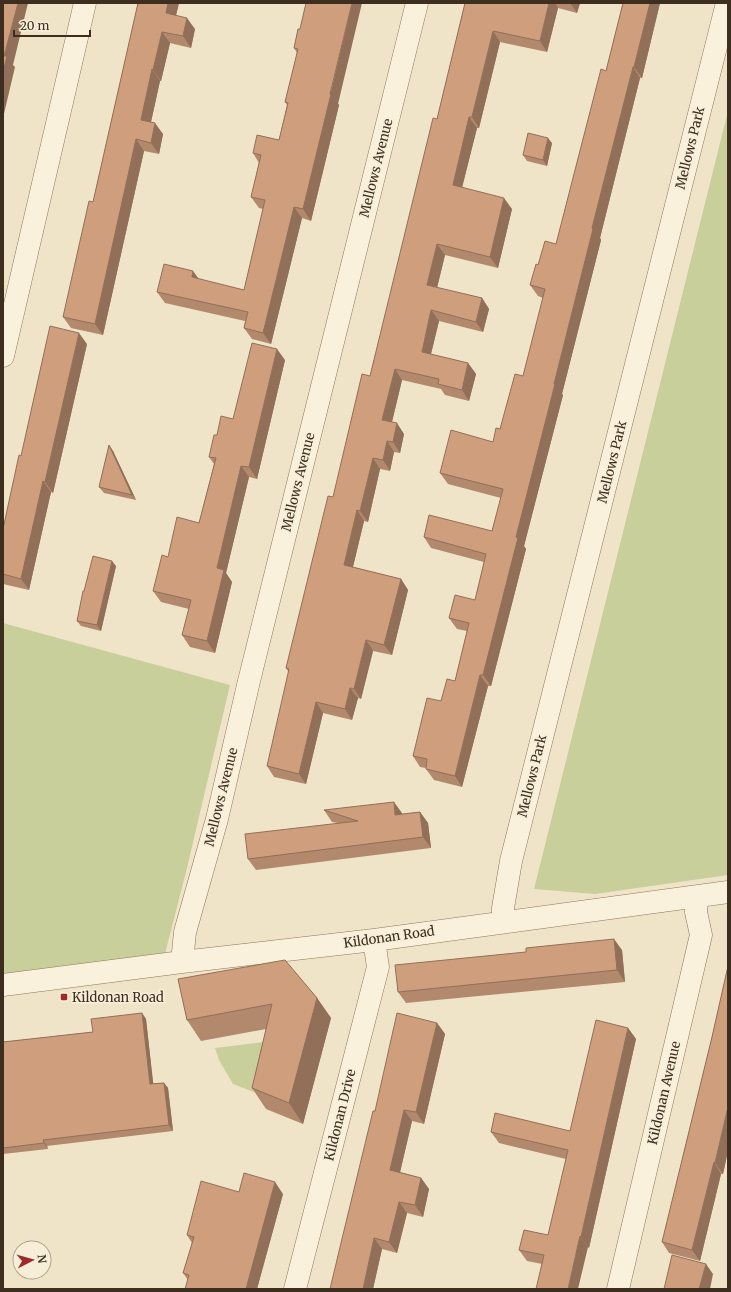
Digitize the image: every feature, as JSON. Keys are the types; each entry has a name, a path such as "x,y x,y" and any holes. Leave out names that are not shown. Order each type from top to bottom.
{"street":[{"path":"3,356 85,3"},
{"name":"Mellows Avenue","path":"182,962 185,932 216,819 417,3"},
{"name":"Mellows Park","path":"503,922 503,908 511,861 726,3"},
{"name":"Kildonan Road","path":"3,986 182,962 374,940 728,892"},
{"name":"Kildonan Avenue","path":"618,1289 701,935 696,912 697,896"},
{"name":"Kildonan Drive","path":"295,1289 378,967 374,940"}],"green space":[{"path":"728,111 728,875 595,894 534,889"},
{"path":"3,623 230,685 165,954 3,974"},
{"path":"263,1042 269,1051 256,1093 233,1084 219,1060 215,1048"}],"building":[{"path":"3,3 18,3 4,56 7,56 3,72"},
{"path":"138,3 168,3 166,13 187,18 183,36 162,32 141,120 155,123 151,143 136,139 95,324 63,317 89,201 93,202"},
{"path":"306,3 352,3 303,209 294,207 263,333 244,328 248,312 157,292 164,264 193,271 192,277 244,290 265,200 251,197 261,155 253,153 257,135 279,140 288,103 285,102 298,49 294,48"},
{"path":"465,3 549,3 540,41 493,31 472,117 469,117 453,185 504,198 490,257 437,244 427,285 482,298 476,322 431,310 422,352 468,363 462,390 438,384 439,379 395,369 382,420 397,423 393,442 387,441 383,460 373,458 360,511 357,510 344,565 401,579 384,645 366,640 354,689 350,688 345,709 316,702 299,774 267,766 289,669 286,668 328,496 333,497 362,374 370,376 433,118 437,119"},
{"path":"623,3 650,3 592,228 593,229 555,384 516,537 518,538 483,675 480,675 455,776 426,769 427,759 413,756 427,698 441,701 447,679 455,681 469,623 449,618 455,595 475,600 486,554 424,537 429,515 492,531 503,489 440,473 451,430 493,442 496,428 500,429 515,374 523,376 545,289 530,285 545,241 556,244 601,69 606,71"},
{"path":"528,133 548,138 543,160 523,155"},
{"path":"50,326 79,333 21,579 3,574 3,529"},
{"path":"252,343 277,349 249,467 241,466 217,568 224,570 207,641 182,635 191,600 153,591 162,555 168,557 177,517 199,523 216,458 209,457 214,435 217,435 221,416 233,419"},
{"path":"109,445 132,495 99,487"},
{"path":"93,556 112,561 97,625 77,621 83,591"},
{"path":"394,802 395,815 420,812 423,837 248,859 245,834 358,821 324,810"},
{"path":"614,939 617,970 398,992 395,965 526,952 526,948"},
{"path":"285,960 317,998 289,1103 252,1088 272,1004 187,1020 178,979"},
{"path":"728,966 728,1107 692,1250 662,1242"},
{"path":"142,1013 150,1084 164,1083 169,1125 43,1140 44,1143 3,1148 3,1042 93,1032 91,1019"},
{"path":"397,1013 437,1023 416,1112 404,1110 390,1170 421,1178 415,1205 399,1202 389,1242 374,1238 363,1289 330,1289 373,1111 375,1111"},
{"path":"596,1020 628,1028 568,1289 536,1289 544,1255 519,1250 524,1230 548,1235 568,1150 491,1132 495,1113 570,1131"},
{"path":"244,1173 275,1182 246,1289 185,1289 189,1275 183,1273 194,1237 187,1235 201,1181 239,1192"},
{"path":"672,1255 706,1264 699,1289 664,1289"}],"place":[{"name":"Kildonan Road","path":"64,997"}]}
